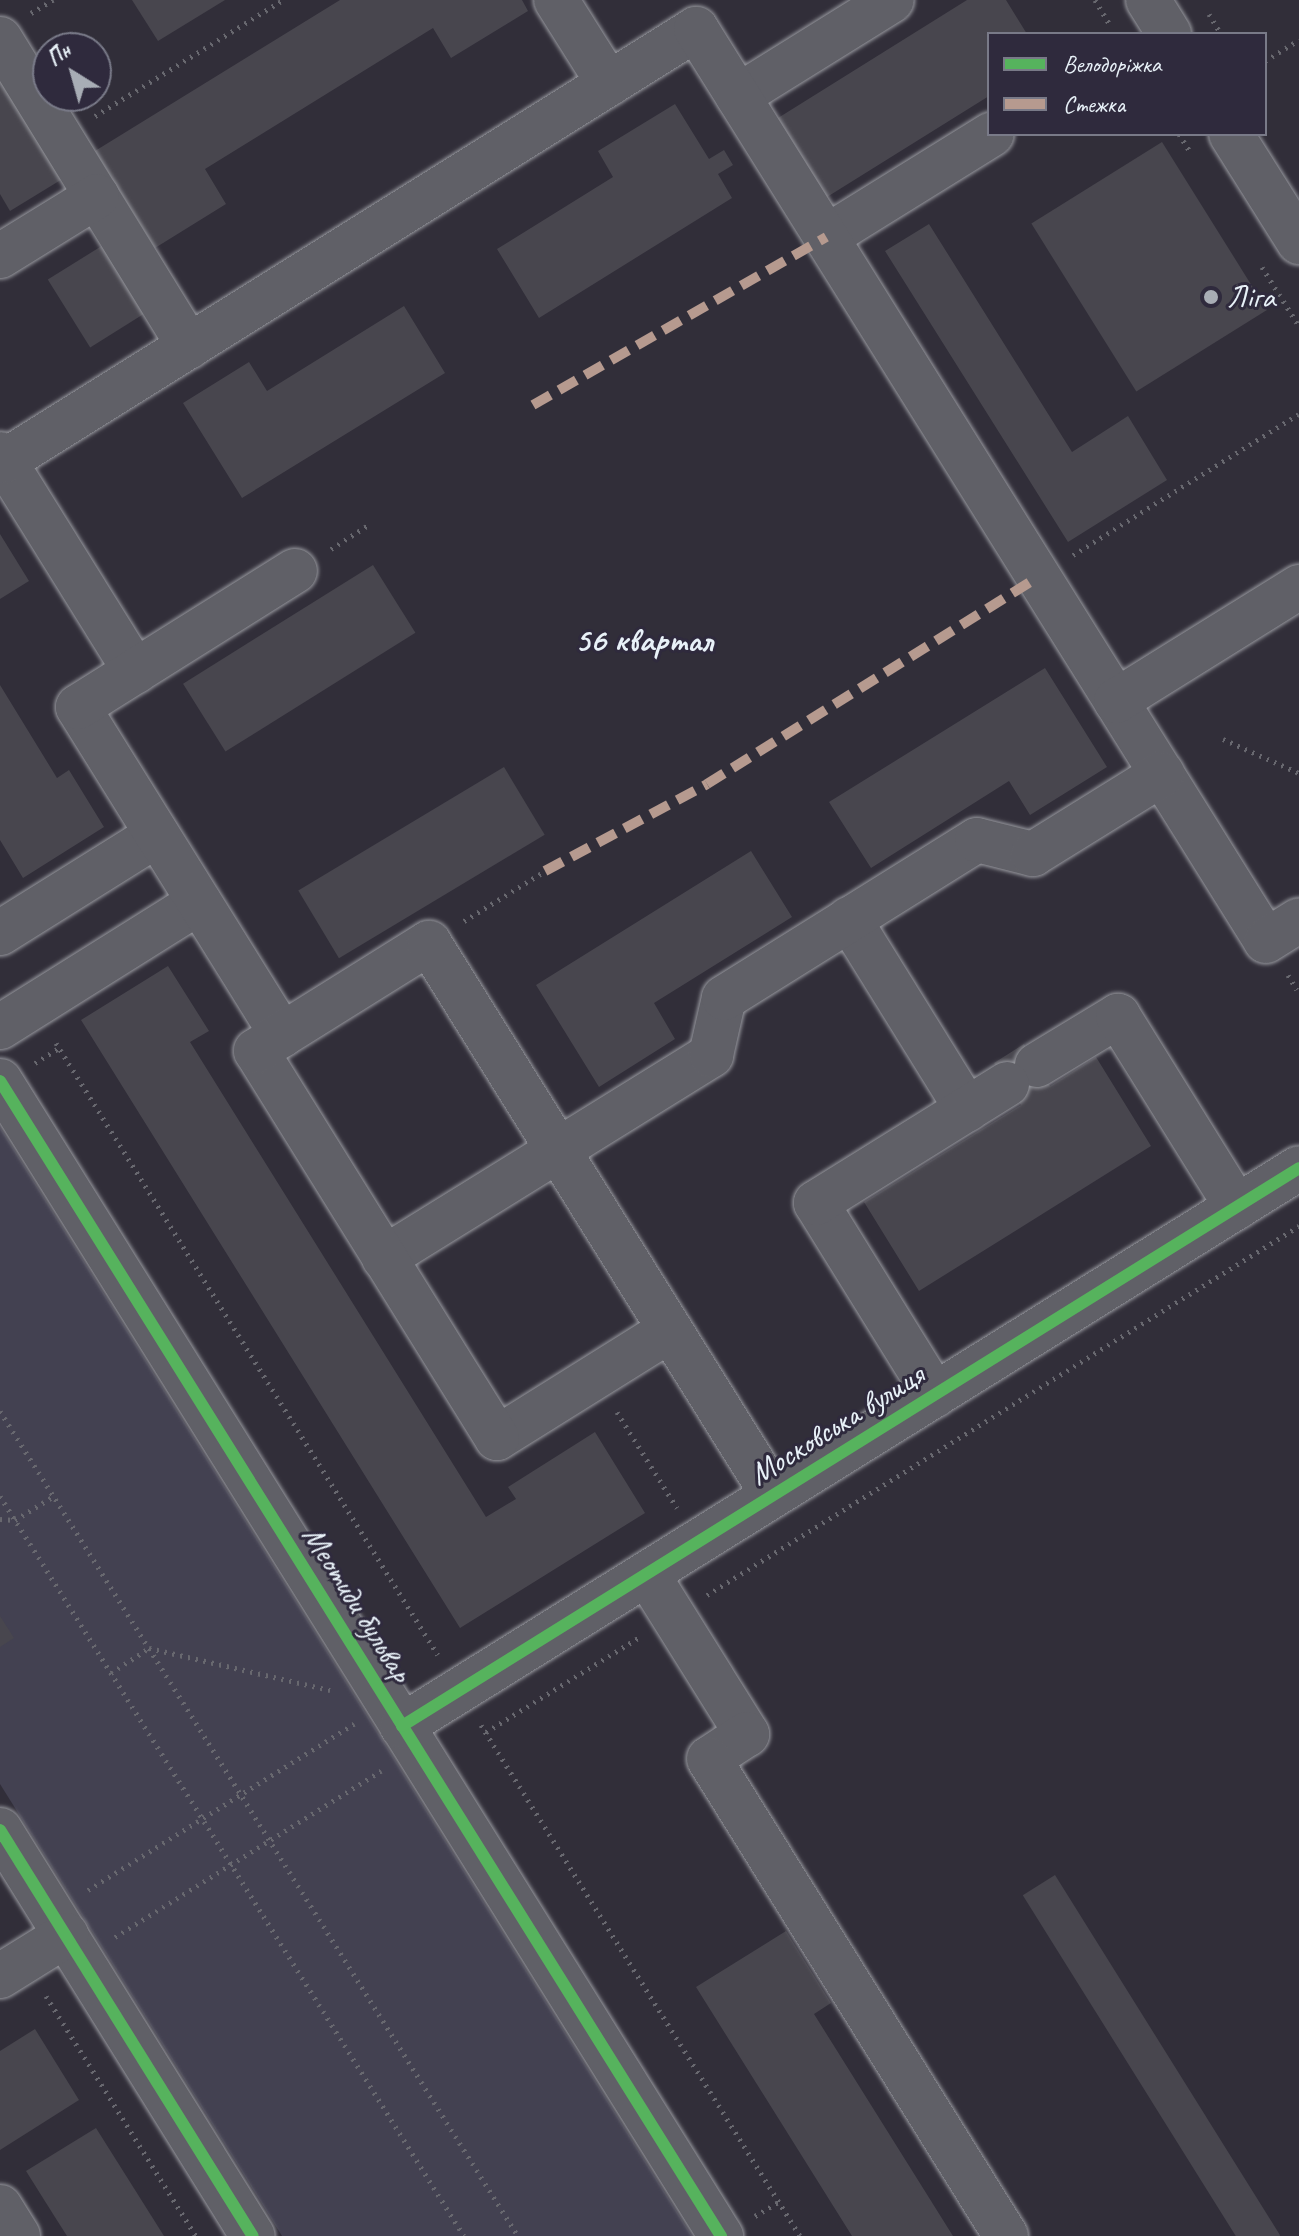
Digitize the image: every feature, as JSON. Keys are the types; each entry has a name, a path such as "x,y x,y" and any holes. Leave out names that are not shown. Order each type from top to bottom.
{"street":[{"path":"556,0 609,84"},
{"path":"738,96 892,0"},
{"path":"135,671 2,458 189,346 696,29 1266,941 1299,920"},
{"path":"0,39 189,346"},
{"path":"826,237 989,136"},
{"path":"1232,136 1299,242"},
{"path":"0,256 97,196"},
{"path":"282,1035 78,707 295,571"},
{"path":"1116,701 1299,587"},
{"path":"384,1258 711,1055 724,998 849,919 977,840 1033,854 1162,774"},
{"path":"0,933 157,835"},
{"path":"16,1016 199,902"},
{"path":"849,919 967,1109"},
{"path":"670,1330 497,1438 256,1051 429,943 773,1495"},
{"path":"935,1395 816,1203 967,1109 1118,1016 1237,1207"},
{"name":"Меотиди бульвар","path":"0,1081 721,2236"},
{"name":"Московська вулиця","path":"402,1726 1299,1168"},
{"path":"647,1574 747,1734 709,1759 1006,2236"},
{"path":"0,1830 253,2236"},
{"path":"12,1968 66,1935"}],"path":[{"path":"262,0 268,9"},
{"path":"60,137 283,0"},
{"path":"1095,0 1115,32"},
{"path":"1267,60 1299,40"},
{"path":"1038,577 1299,414"},
{"path":"1223,739 1299,773"},
{"path":"429,943 545,871"},
{"path":"16,1016 460,1690 800,2236"},
{"path":"486,1732 1299,1226"},
{"path":"595,1377 684,1519"},
{"path":"0,1411 518,2236"},
{"path":"0,1496 464,2236"},
{"path":"0,1519 15,1520 54,1496"},
{"path":"149,1648 402,1726"},
{"path":"111,1673 149,1648"},
{"path":"66,1935 202,1818 241,1794 402,1726"},
{"path":"66,1935 231,1865 270,1841 402,1726"},
{"path":"12,1968 196,2236"}],"shaded area":[{"path":"0,1127 692,2236 282,2236 0,1784"}],"building":[{"path":"132,0 225,0 158,41"},
{"path":"340,0 522,0 528,11 451,58 433,28 205,169 226,204 155,248 95,151"},
{"path":"967,0 1006,0 1026,32 987,32 987,97 827,197 778,118"},
{"path":"0,73 64,178 10,211 0,194"},
{"path":"675,104 709,159 724,150 733,165 718,174 732,198 539,318 497,249 613,177 598,151"},
{"path":"1162,142 1267,310 1136,392 1031,224"},
{"path":"929,224 1072,452 1128,416 1167,480 1068,542 885,251"},
{"path":"108,242 150,310 90,347 48,280"},
{"path":"404,306 445,373 242,498 183,403 249,362 267,391"},
{"path":"0,534 29,581 0,599"},
{"path":"373,565 415,633 225,752 183,684"},
{"path":"1045,668 1107,767 1030,815 1009,781 871,868 829,802"},
{"path":"0,685 57,778 69,770 104,827 23,878 0,840"},
{"path":"504,767 545,835 339,958 298,891"},
{"path":"751,851 792,917 654,1003 675,1039 599,1087 536,985"},
{"path":"168,966 209,1031 190,1042 486,1517 516,1499 508,1487 595,1432 645,1513 460,1628 81,1020"},
{"path":"1024,1044 1050,1086 1096,1057 1151,1146 919,1291 864,1202 1021,1105 994,1063"},
{"path":"0,1616 14,1638 0,1647"},
{"path":"1055,1875 1280,2235 1236,2236 1023,1895"},
{"path":"786,1931 831,2003 814,2014 953,2236 852,2236 696,1987"},
{"path":"35,2029 79,2100 0,2150 0,2051"},
{"path":"96,2128 164,2236 67,2236 53,2214 26,2171"}],"marked path":[{"path":"533,405 826,237"},
{"path":"545,871 707,784 1038,577"}],"cycle path":[{"path":"0,1081 721,2236"},
{"path":"402,1726 1299,1168"},
{"path":"0,1830 253,2236"}],"place":[{"name":"Ліга","path":"1211,297"}],"district":[{"name":"56 квартал","path":"644,640"}]}
